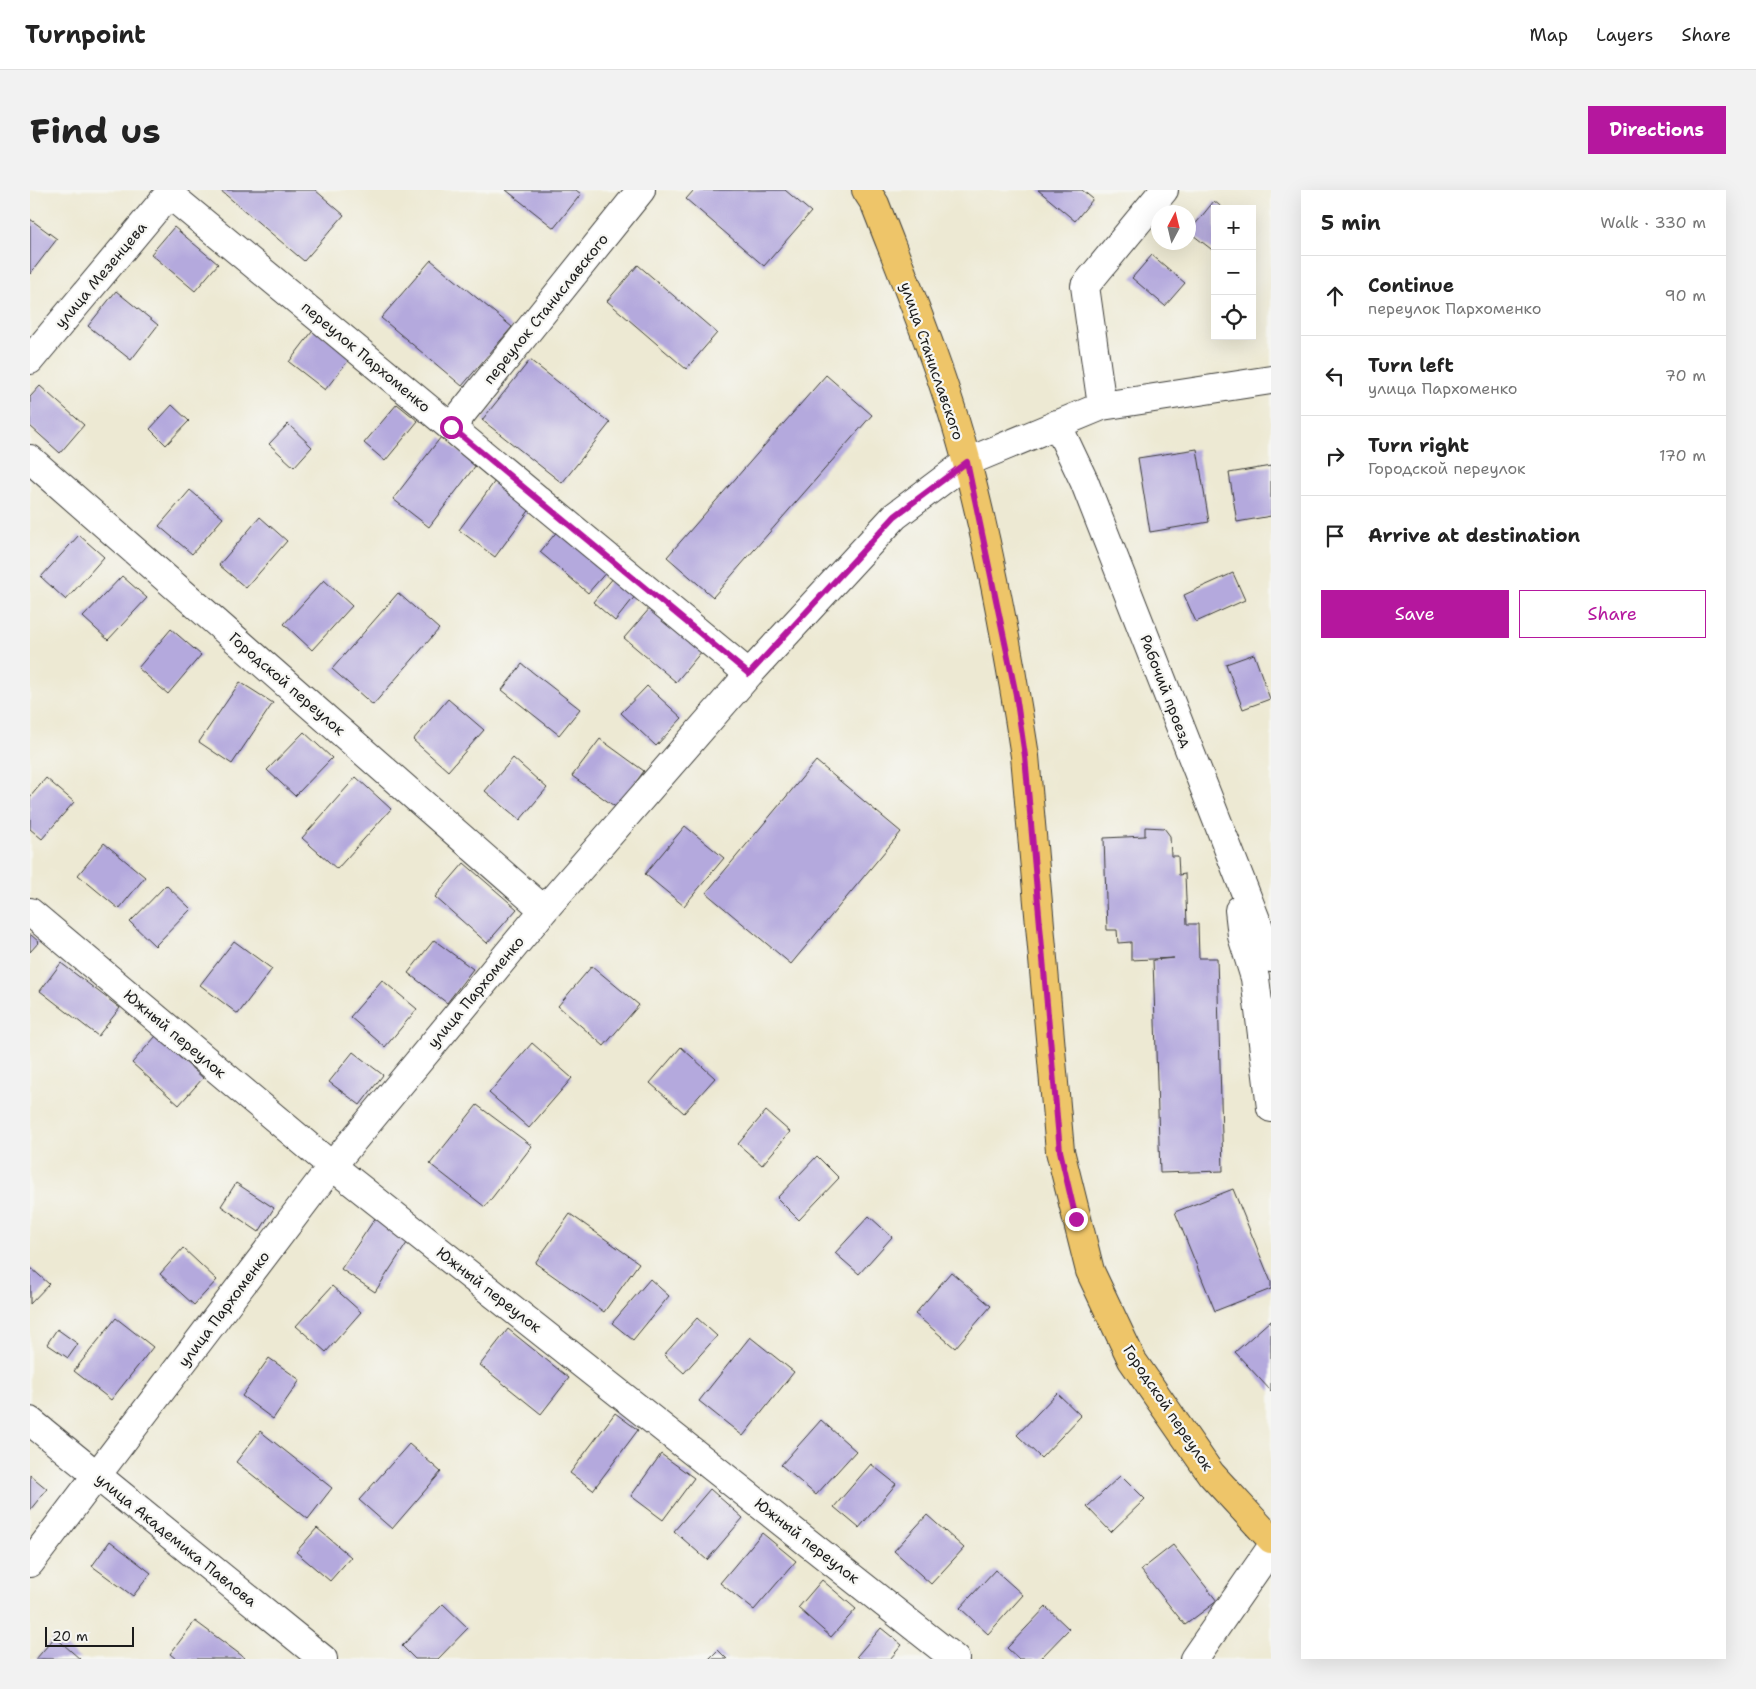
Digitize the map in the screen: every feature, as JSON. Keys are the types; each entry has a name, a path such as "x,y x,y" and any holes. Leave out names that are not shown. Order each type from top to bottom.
{"main road":[{"name":"улица Станиславского","path":"866,190 875,204 930,348 967,462"},
{"name":"Городской переулок","path":"967,462 1014,686 1022,739 1060,1151 1090,1270 1132,1360 1211,1474 1271,1539"}],"street":[{"name":"переулок Станиславского","path":"451,427 641,190"},
{"path":"1102,406 1085,286 1164,190"},
{"name":"переулок Пархоменко","path":"170,192 749,674"},
{"name":"улица Мезенцева","path":"30,360 170,192"},
{"path":"967,462 1102,406 1271,380"},
{"name":"Рабочий проезд","path":"1057,424 1084,481 1271,958"},
{"name":"Городской переулок","path":"30,459 544,910"},
{"name":"улица Пархоменко","path":"30,1563 98,1477 332,1166 544,910 749,674 895,516 967,462"},
{"path":"1235,868 1242,936 1255,978 1271,1108"},
{"name":"Южный переулок","path":"30,912 332,1166 956,1659"},
{"name":"улица Академика Павлова","path":"30,1421 323,1659"},
{"path":"1194,1659 1271,1548"}],"building":[{"path":"220,190 315,190 344,215 304,261"},
{"path":"506,190 576,190 581,194 554,228"},
{"path":"694,190 785,190 811,212 764,266 686,199"},
{"path":"1038,190 1082,190 1093,199 1075,221"},
{"path":"1214,201 1219,205 1211,205 1211,249 1196,237 1196,223"},
{"path":"30,219 57,239 30,274"},
{"path":"174,227 218,264 195,291 151,254"},
{"path":"1152,255 1185,283 1165,306 1132,278"},
{"path":"431,260 512,327 462,386 381,318"},
{"path":"638,265 717,333 686,369 607,301"},
{"path":"116,291 158,325 131,360 88,326"},
{"path":"315,328 351,357 325,390 289,362"},
{"path":"530,360 610,423 562,483 482,420"},
{"path":"826,375 872,415 713,597 667,557"},
{"path":"40,386 84,425 60,453 30,426 30,397"},
{"path":"397,404 418,421 385,461 364,443"},
{"path":"172,405 189,421 166,445 150,429"},
{"path":"288,424 312,447 294,467 269,444"},
{"path":"441,437 476,465 429,527 393,499"},
{"path":"1197,449 1209,522 1150,532 1138,458"},
{"path":"1271,466 1271,516 1237,522 1229,473"},
{"path":"495,481 531,508 495,557 459,530"},
{"path":"190,490 223,518 192,554 159,526"},
{"path":"260,517 287,541 246,588 219,565"},
{"path":"559,529 608,570 588,593 540,552"},
{"path":"79,535 104,557 66,600 41,577"},
{"path":"1233,573 1245,600 1196,622 1184,595"},
{"path":"122,576 147,598 108,640 83,617"},
{"path":"614,577 636,595 615,621 593,602"},
{"path":"324,580 352,606 312,650 284,624"},
{"path":"398,593 439,629 373,705 332,669"},
{"path":"651,607 702,651 676,682 624,638"},
{"path":"171,629 201,655 168,694 138,668"},
{"path":"1254,654 1270,699 1243,709 1226,664"},
{"path":"522,664 580,709 559,735 502,690"},
{"path":"240,682 273,703 232,764 199,742"},
{"path":"647,686 682,718 656,746 621,713"},
{"path":"448,699 484,730 448,771 413,740"},
{"path":"304,732 332,758 295,796 267,770"},
{"path":"600,739 644,771 617,808 572,776"},
{"path":"513,758 547,788 520,820 485,791"},
{"path":"816,761 901,832 791,964 706,893"},
{"path":"356,777 391,809 337,869 302,838"},
{"path":"46,778 74,802 42,839 30,829 30,797"},
{"path":"685,826 724,858 684,906 645,874"},
{"path":"1145,827 1164,828 1170,836 1171,856 1178,856 1179,875 1185,874 1187,924 1198,924 1199,958 1217,958 1223,1171 1160,1173 1153,960 1174,958 1131,960 1131,942 1118,943 1117,930 1107,930 1104,838 1145,836"},
{"path":"104,843 145,877 119,909 78,875"},
{"path":"464,863 517,909 487,943 435,897"},
{"path":"166,885 191,909 155,946 130,922"},
{"path":"30,934 39,942 30,952"},
{"path":"434,940 473,969 447,1003 408,973"},
{"path":"234,941 272,969 238,1014 200,985"},
{"path":"61,963 120,1008 98,1036 40,991"},
{"path":"592,966 639,1005 604,1046 558,1006"},
{"path":"382,980 417,1009 385,1047 350,1017"},
{"path":"156,1036 203,1078 179,1105 132,1063"},
{"path":"532,1043 572,1078 529,1128 489,1093"},
{"path":"681,1047 715,1078 684,1113 650,1083"},
{"path":"353,1052 383,1075 360,1105 329,1082"},
{"path":"477,1105 532,1146 485,1207 430,1164"},
{"path":"766,1111 790,1132 762,1165 738,1144"},
{"path":"817,1156 839,1178 799,1220 777,1198"},
{"path":"236,1183 274,1208 259,1232 221,1206"},
{"path":"1233,1189 1271,1282 1271,1289 1215,1311 1175,1212"},
{"path":"570,1214 639,1263 604,1312 535,1263"},
{"path":"869,1216 892,1237 859,1274 835,1253"},
{"path":"376,1217 409,1240 375,1292 341,1269"},
{"path":"183,1248 217,1280 194,1305 160,1274"},
{"path":"30,1267 49,1284 30,1304"},
{"path":"951,1272 991,1306 955,1348 915,1314"},
{"path":"650,1279 669,1296 633,1340 612,1323"},
{"path":"332,1286 361,1312 326,1352 296,1326"},
{"path":"116,1318 153,1347 111,1400 74,1371"},
{"path":"697,1318 717,1336 684,1373 664,1355"},
{"path":"1271,1320 1271,1391 1235,1352"},
{"path":"57,1329 78,1344 68,1358 47,1344"},
{"path":"508,1329 569,1378 541,1414 480,1365"},
{"path":"750,1337 794,1372 743,1436 699,1401"},
{"path":"269,1358 300,1380 273,1419 242,1396"},
{"path":"1057,1393 1081,1416 1041,1458 1017,1435"},
{"path":"615,1413 638,1430 593,1490 570,1473"},
{"path":"821,1420 856,1451 816,1495 781,1465"},
{"path":"260,1431 332,1488 308,1519 236,1462"},
{"path":"409,1444 441,1472 392,1529 359,1500"},
{"path":"661,1454 694,1478 663,1520 631,1496"},
{"path":"871,1464 896,1484 859,1528 834,1507"},
{"path":"30,1475 47,1489 30,1510"},
{"path":"1121,1475 1145,1499 1111,1532 1087,1507"},
{"path":"710,1489 743,1518 707,1560 674,1531"},
{"path":"927,1515 964,1548 931,1584 894,1551"},
{"path":"317,1528 351,1557 330,1581 296,1552"},
{"path":"762,1533 796,1561 754,1610 720,1583"},
{"path":"110,1541 151,1573 133,1596 92,1566"},
{"path":"1173,1545 1217,1601 1185,1625 1141,1570"},
{"path":"995,1570 1023,1595 988,1634 960,1608"},
{"path":"822,1580 856,1609 831,1637 798,1608"},
{"path":"443,1604 468,1628 438,1659 415,1659 402,1646"},
{"path":"1046,1607 1069,1629 1040,1659 1019,1659 1007,1648"},
{"path":"195,1621 245,1658 176,1659 170,1654"},
{"path":"881,1628 902,1645 890,1659 860,1659 857,1656"},
{"path":"55,1637 80,1659 36,1659"},
{"path":"718,1650 727,1659 709,1659"}],"route":[{"path":"451,427 749,674 895,516 967,462 1016,695 1025,756 1060,1151 1076,1219"}]}
